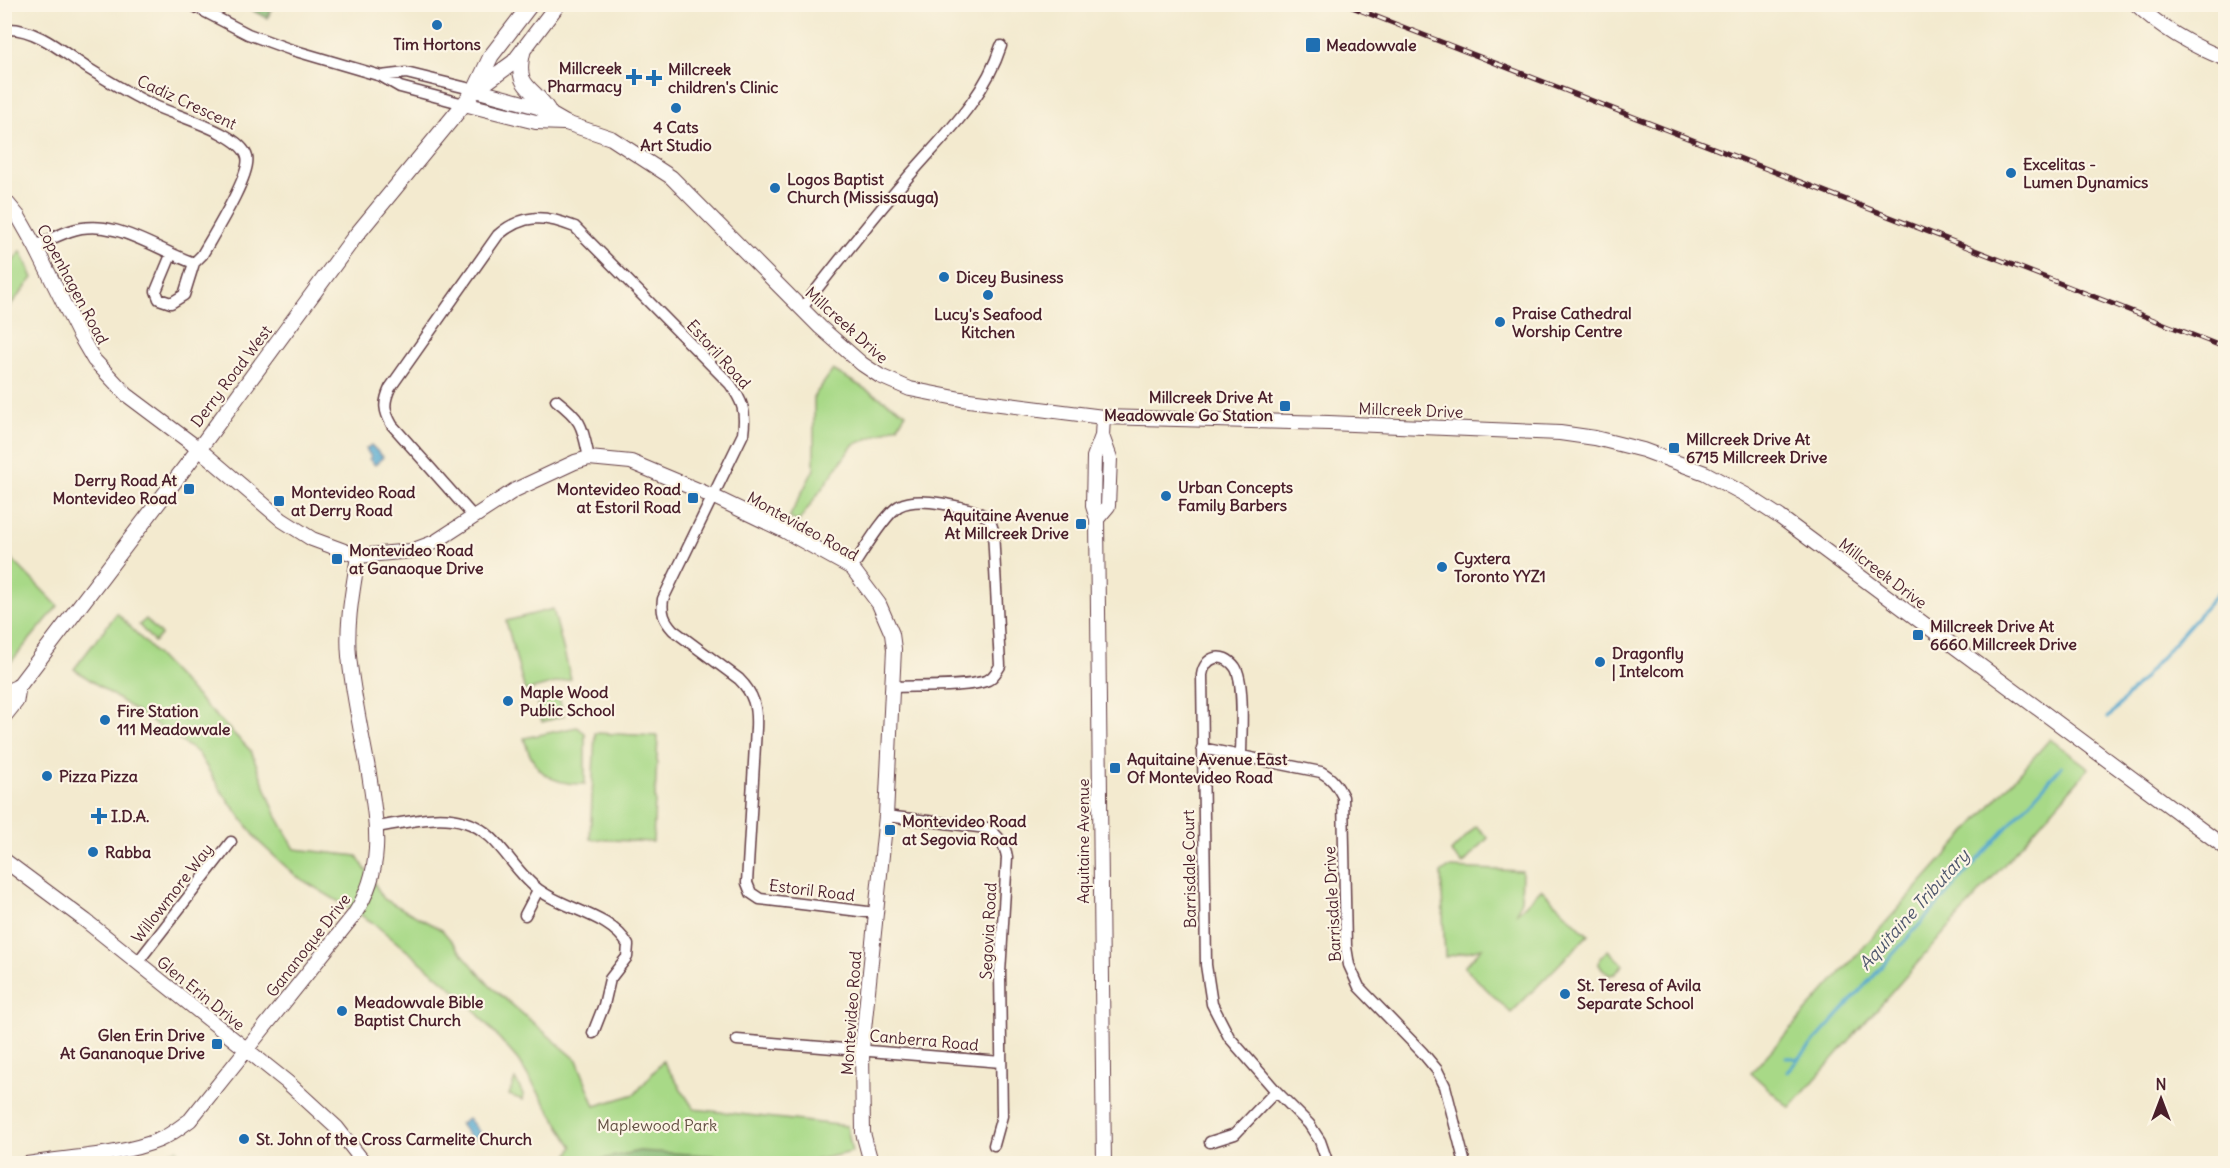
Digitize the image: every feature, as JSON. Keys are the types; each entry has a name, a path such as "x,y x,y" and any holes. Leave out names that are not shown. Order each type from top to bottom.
{"main road":[{"name":"Derry Road West","path":"4,716 16,701 11,690 199,449 353,239 475,90 491,57 531,4"},
{"name":"Derry Road West","path":"475,90 514,62 558,4"},
{"path":"524,50 519,72 521,78 528,89 545,102 550,114"}],"street":[{"name":"Millcreek Drive","path":"190,4 258,38 381,76 400,87 536,122 566,123"},
{"path":"2136,4 2178,37 2197,48 2226,59"},
{"name":"Cadiz Crescent","path":"4,33 9,29 21,29 35,35 153,105 209,128 240,144 244,149 248,158 245,176 202,255 194,262 184,295 171,303 159,299 156,291 171,255"},
{"path":"802,308 889,199 946,135 982,89 993,70 1001,46"},
{"name":"Millcreek Drive","path":"381,76 406,74 475,90 538,107 566,123 611,138 671,177 802,308 862,364 880,376 910,389 961,399 1103,417 1329,423 1560,433 1617,442 1705,473 1746,495 1780,518 2226,848"},
{"name":"Copenhagen Road","path":"4,199 18,216 35,246 94,360 127,395 199,449"},
{"name":"Estoril Road","path":"473,516 392,425 384,402 390,388 498,235 510,225 529,218 556,220 575,227 730,384 742,401 745,420 743,434 663,599 662,611 673,630 739,679 754,698 757,710 747,883 751,893 760,899 876,913"},
{"path":"35,246 71,230 96,226 114,228 171,255 194,262"},
{"path":"556,400 571,411 581,423 590,458"},
{"name":"Aquitaine Avenue","path":"1103,417 1102,436 1094,457 1093,506 1097,519 1104,1164"},
{"name":"Montevideo Road","path":"199,449 282,520 312,539 358,556 411,550 435,542 515,490 575,462 590,458 631,462 712,496 785,531 852,568 879,604 892,634 894,649 894,687 886,816 862,1049 863,1133 873,1164"},
{"path":"852,568 889,515 900,506 916,502 931,502 975,510 989,518 993,530 1000,666 994,677 973,684 894,687"},
{"name":"Gananoque Drive","path":"27,1164 121,1150 160,1140 190,1120 363,901 375,858 377,826 349,655 350,616 358,556"},
{"name":"Barrisdale Court","path":"1241,756 1240,685 1236,668 1229,661 1218,658 1209,659 1203,665 1202,748 1206,965 1212,1004 1229,1037 1276,1091"},
{"name":"Barrisdale Drive","path":"1202,748 1321,772 1337,784 1343,796 1346,947 1349,965 1359,987 1437,1070 1445,1086 1465,1164"},
{"name":"Segovia Road","path":"886,816 987,828 1006,848 999,973 1002,1116 994,1145"},
{"path":"377,826 435,819 465,822 487,834 538,890 620,931 628,945 627,957 610,979 604,1005 593,1034"},
{"name":"Willowmore Way","path":"137,963 231,842"},
{"name":"Glen Erin Drive","path":"4,860 86,921 287,1082 337,1128 366,1164"},
{"path":"525,915 538,890"},
{"name":"Canberra Road","path":"737,1040 1001,1062"},
{"path":"1210,1142 1235,1134 1276,1091 1310,1124 1320,1141 1328,1164"}],"green space":[{"path":"242,5 275,5 267,18"},
{"path":"21,251 33,278 5,312 5,271"},
{"path":"833,370 906,413 898,426 853,445 798,522 789,518 814,469 814,396"},
{"path":"5,552 58,606 5,669"},
{"path":"553,609 571,679 525,691 506,621"},
{"name":"Maplewood Park","path":"117,613 251,751 277,817 295,849 357,856 384,899 442,930 490,986 577,1060 595,1106 635,1094 663,1061 694,1109 847,1126 852,1152 798,1164 564,1163 573,1147 518,1060 462,996 372,922 296,876 260,843 222,792 198,753 74,669"},
{"path":"146,619 161,635 154,642 139,625"},
{"path":"559,698 564,716 542,722 537,704"},
{"path":"577,727 585,733 585,784 562,782 545,774 532,760 524,738"},
{"path":"595,733 658,736 653,842 590,839"},
{"path":"2050,739 2089,768 1790,1108 1751,1073"},
{"path":"1476,826 1488,838 1463,864 1451,852"},
{"path":"1448,868 1522,871 1521,899 1517,913 1541,889 1588,935 1511,1013 1464,967 1482,948 1445,957 1441,873"},
{"path":"1608,950 1623,965 1615,974 1609,975 1599,965 1600,958"},
{"path":"515,1079 523,1094 523,1100 509,1095"},
{"path":"177,1149 185,1163 140,1163"},
{"path":"639,1151 737,1157 751,1163 585,1163"}],"water":[{"path":"371,445 383,457 375,465 369,459 371,457 366,449"},
{"path":"468,1118 480,1133 472,1140 460,1124"}],"waterway":[{"name":"Aquitaine Tributary","path":"2108,718 2226,584"},
{"name":"Aquitaine Tributary","path":"1787,1072 2062,766"},
{"path":"1786,1057 1799,1059"}],"railway":[{"path":"1344,4 2226,348"}],"place":[{"name":"Tim Hortons","path":"437,25"},
{"name":"Meadowvale","path":"1313,45"},
{"name":"Millcreek Pharmacy","path":"634,77"},
{"name":"Millcreek children's Clinic","path":"654,78"},
{"name":"4 Cats Art Studio","path":"676,108"},
{"name":"Excelitas - Lumen Dynamics","path":"2011,173"},
{"name":"Logos Baptist Church (Mississauga)","path":"775,188"},
{"name":"Dicey Business","path":"944,277"},
{"name":"Lucy's Seafood Kitchen","path":"988,295"},
{"name":"Praise Cathedral Worship Centre","path":"1500,322"},
{"name":"Millcreek Drive At Meadowvale Go Station","path":"1285,406"},
{"name":"Millcreek Drive At 6715 Millcreek Drive","path":"1674,448"},
{"name":"Derry Road At Montevideo Road","path":"189,489"},
{"name":"Urban Concepts Family Barbers","path":"1166,496"},
{"name":"Montevideo Road at Estoril Road","path":"693,498"},
{"name":"Montevideo Road at Derry Road","path":"279,501"},
{"name":"Aquitaine Avenue At Millcreek Drive","path":"1081,524"},
{"name":"Montevideo Road at Ganaoque Drive","path":"337,559"},
{"name":"Cyxtera Toronto YYZ1","path":"1442,567"},
{"name":"Millcreek Drive At 6660 Millcreek Drive","path":"1918,635"},
{"name":"Dragonfly | Intelcom","path":"1600,662"},
{"name":"Maple Wood Public School","path":"508,701"},
{"name":"Fire Station 111 Meadowvale","path":"105,720"},
{"name":"Aquitaine Avenue East Of Montevideo Road","path":"1115,768"},
{"name":"Pizza Pizza","path":"47,776"},
{"name":"I.D.A.","path":"99,816"},
{"name":"Montevideo Road at Segovia Road","path":"890,830"},
{"name":"Rabba","path":"93,852"},
{"name":"St. Teresa of Avila Separate School","path":"1565,994"},
{"name":"Meadowvale Bible Baptist Church","path":"342,1011"},
{"name":"Glen Erin Drive At Gananoque Drive","path":"217,1044"},
{"name":"St. John of the Cross Carmelite Church","path":"244,1139"}]}
